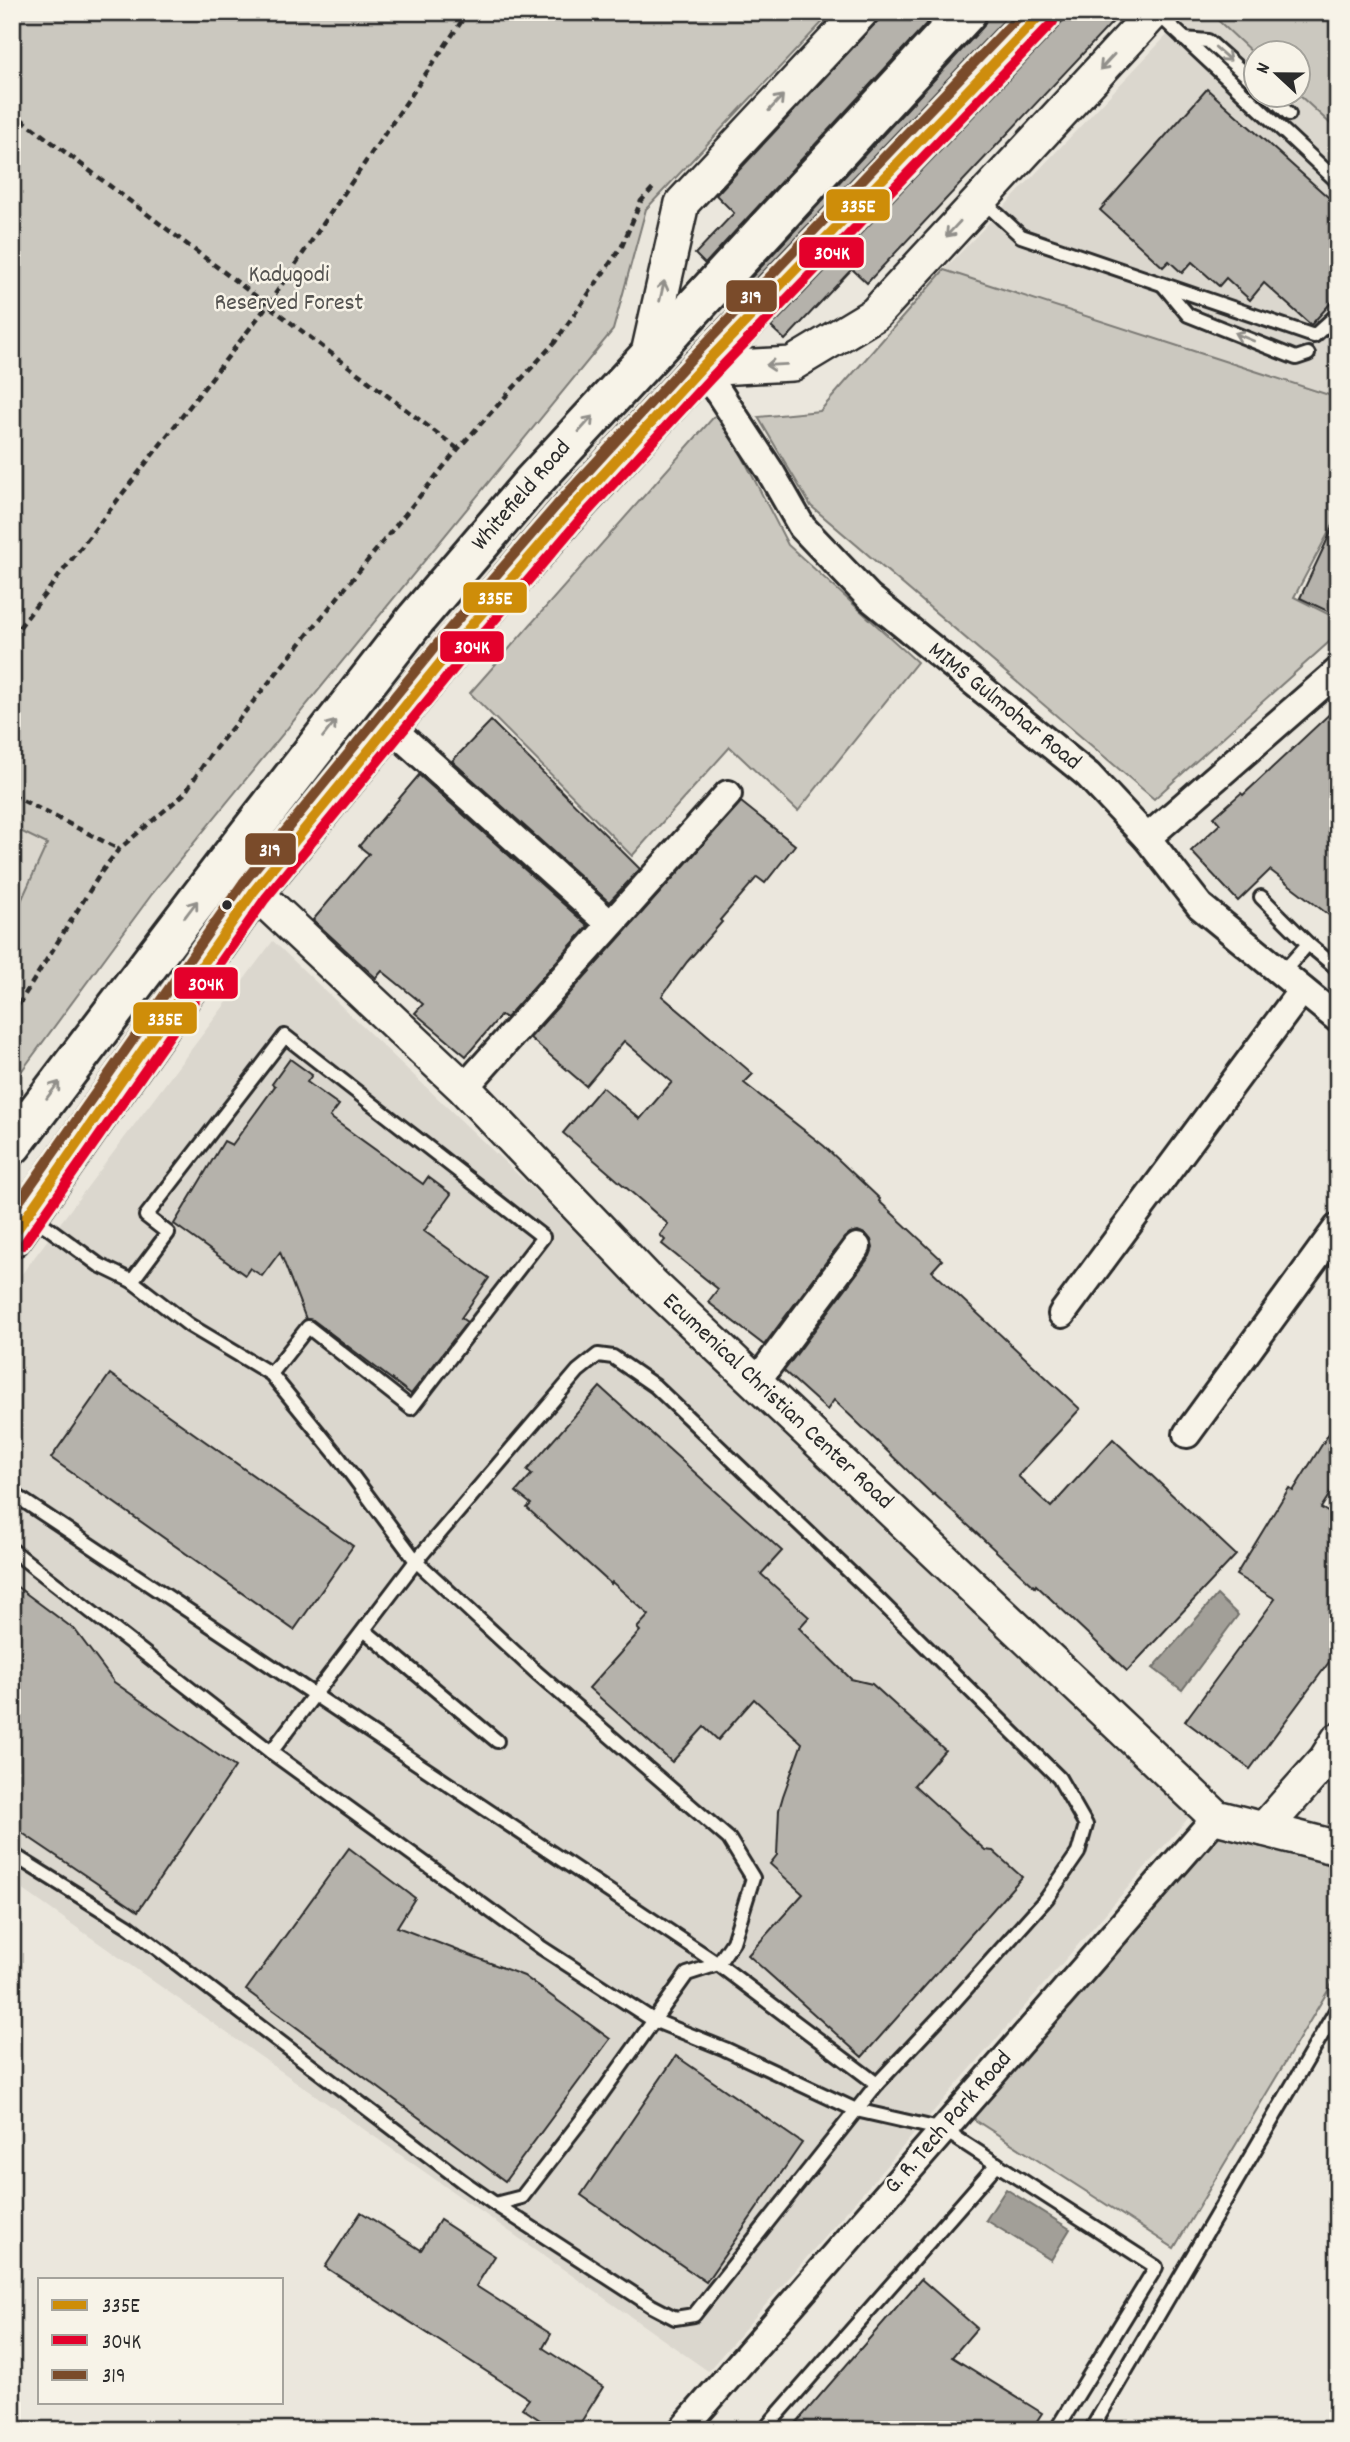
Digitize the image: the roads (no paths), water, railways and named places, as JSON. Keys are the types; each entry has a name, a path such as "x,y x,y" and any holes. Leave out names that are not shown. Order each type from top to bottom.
{"main road":[{"name":"Whitefield Road","path":"17,1130 416,619 531,484 967,12"},
{"name":"Whitefield Road","path":"21,1226 254,891 388,725 567,514 700,369 1043,12"}],"street":[{"path":"647,358 682,203 861,12"},
{"path":"700,369 792,364 875,314 1155,12"},
{"name":"MIMS Gulmohar Road","path":"700,369 770,471 802,527 869,597 1088,775 1147,838 1199,906 1338,1018"},
{"path":"1147,838 1338,671"},
{"path":"388,725 610,923"},
{"path":"464,1088 728,794"},
{"name":"Ecumenical Christian Center Road","path":"254,891 464,1088 652,1284 1216,1817 1338,1848"},
{"path":"1062,1314 1302,990"},
{"path":"1186,1434 1338,1227"},
{"path":"756,1382 857,1247"},
{"path":"1264,1829 1325,1759 1338,1740"},
{"name":"G. R. Tech Park Road","path":"682,2430 1216,1817"}],"lane":[{"path":"1155,12 1338,182"},
{"path":"1184,39 1208,41 1242,71"},
{"path":"1283,108 1289,114"},
{"path":"981,199 1021,236 1314,336 1338,313"},
{"path":"1162,284 1188,315 1296,358 1308,355"},
{"path":"1261,897 1308,944 1338,969"},
{"path":"1282,973 1308,944"},
{"path":"132,1281 168,1233 146,1216 285,1036 544,1237 411,1408 308,1327 271,1374"},
{"path":"21,1226 132,1281 189,1325 271,1374 340,1459 416,1561 536,1672 729,1839 753,1878 733,1942 718,1964 687,1974 522,2197 495,2204"},
{"path":"12,1854 128,1926 462,2181 652,2306 675,2318 694,2315 877,2084 1037,1909 1078,1853 1086,1825 1059,1778 879,1600 655,1385 613,1357 598,1355 578,1371 416,1561 271,1752"},
{"path":"12,1493 718,1964 877,2084"},
{"path":"12,1550 271,1752 542,1948 653,2020 724,2049 856,2110 943,2130 1156,2267 1056,2430"},
{"path":"364,1630 497,1741"},
{"path":"1091,2430 1338,2007"},
{"path":"764,2430 997,2164"}],"park label":[{"name":"Kadugodi Reserved Forest","path":"289,290"}]}
